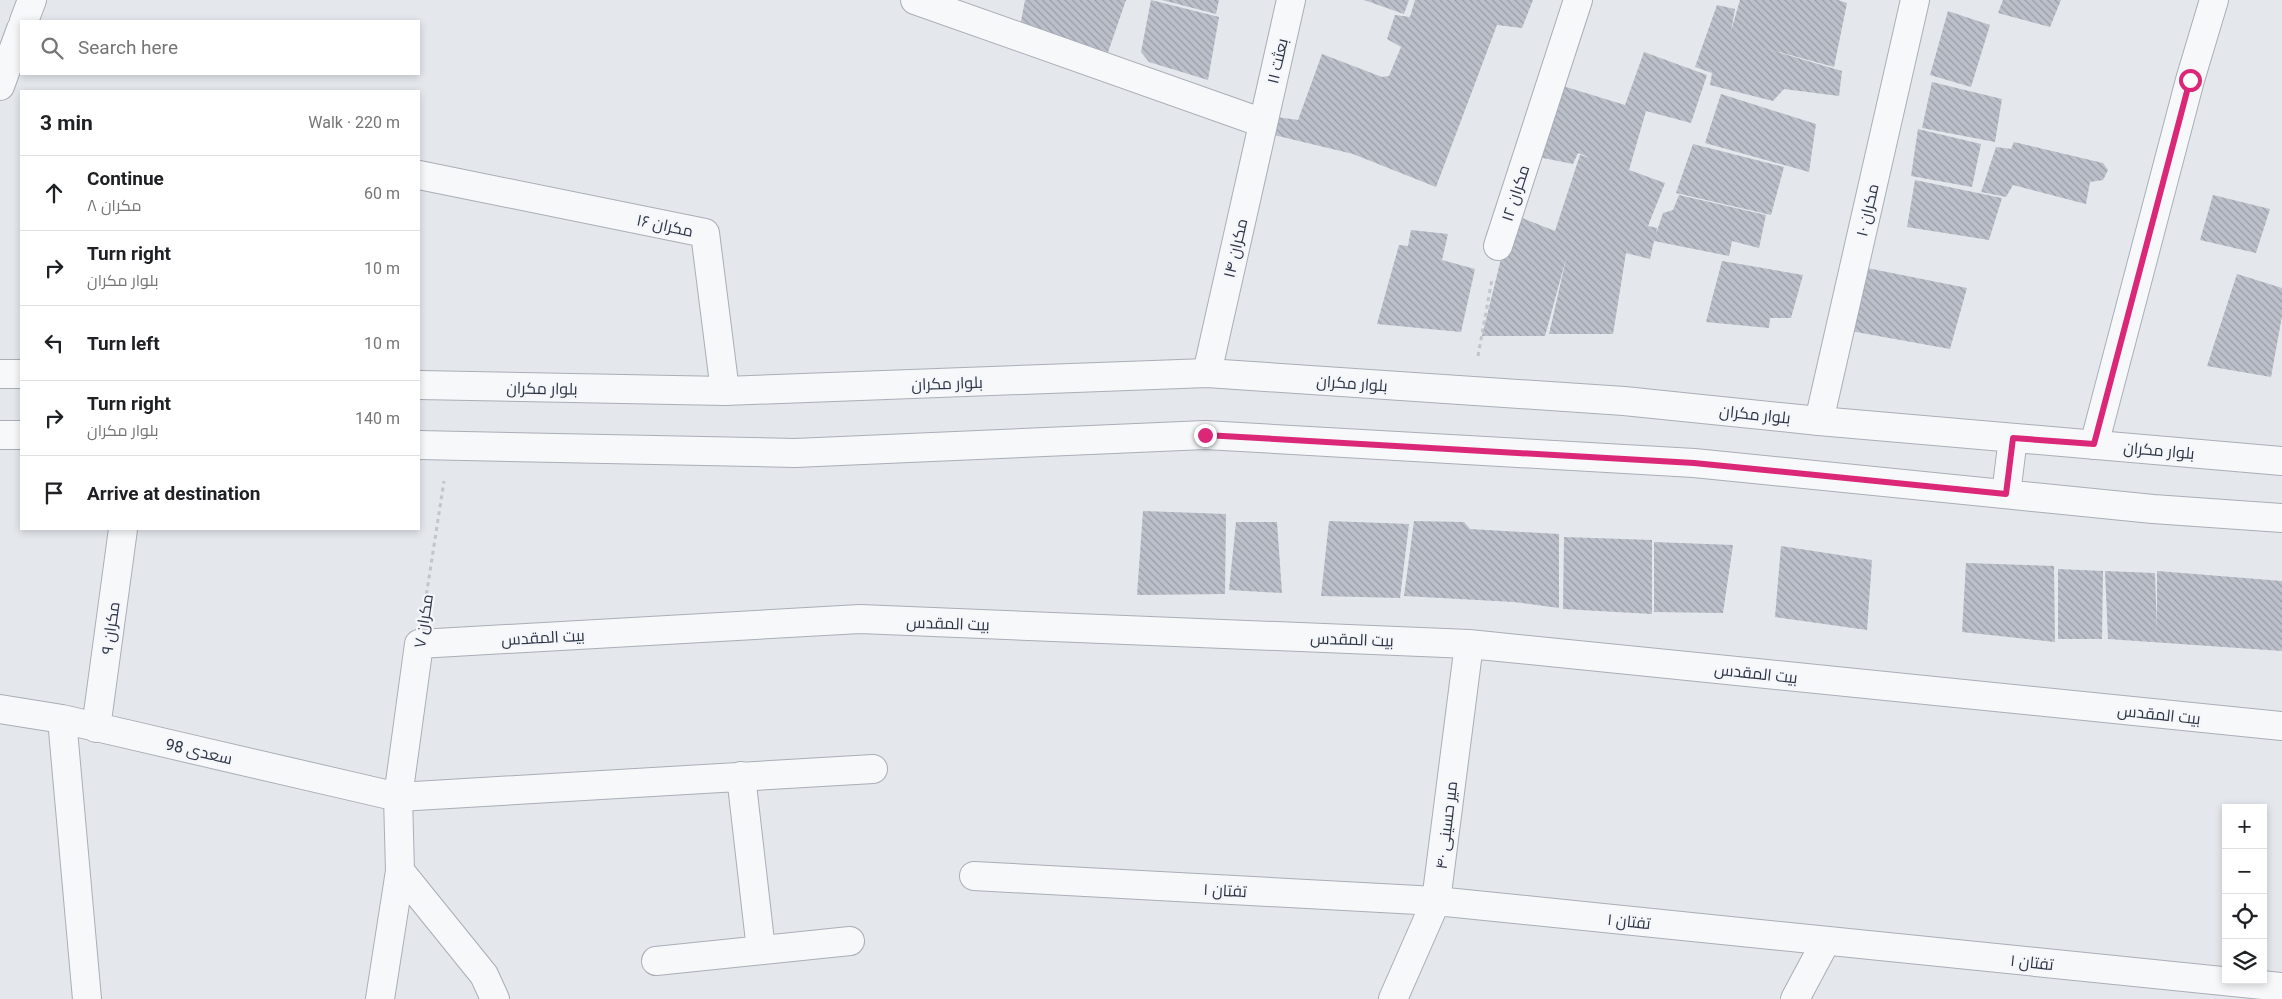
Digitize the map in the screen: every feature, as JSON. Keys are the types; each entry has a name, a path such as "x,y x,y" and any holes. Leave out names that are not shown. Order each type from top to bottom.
{"street":[{"path":"24,20 32,0"},
{"path":"915,0 1263,123"},
{"name":"بعثت ۱۱","path":"1263,123 1291,0"},
{"name":"مکران ۱۲","path":"1498,246 1578,0"},
{"name":"مکران ۱۰","path":"1819,421 1915,0"},
{"path":"2094,444 2190,80 2214,0"},
{"path":"0,86 20,32"},
{"name":"مکران ۱۴","path":"1207,373 1263,123"},
{"name":"مکران ۱۶","path":"420,175 705,233 725,392"},
{"name":"بلوار مکران","path":"420,385 725,392 1207,373 1624,401 1819,421 2282,461"},
{"path":"0,374 20,374"},
{"path":"0,434 20,435"},
{"path":"420,445 795,453 1205,435 1694,463 2152,509 2282,518"},
{"path":"2006,494 2013,438"},
{"name":"مکران ۹","path":"96,728 123,530"},
{"name":"بیت المقدس","path":"419,644 860,619 1469,644 2282,726"},
{"name":"مکران ۷","path":"380,999 400,871 398,797 419,644"},
{"name":"میر حسینی ۴۰","path":"1394,999 1436,901 1469,644"},
{"name":"سعدی 98","path":"0,709 62,720 398,797 873,769"},
{"path":"62,720 87,999"},
{"path":"741,776 760,950"},
{"path":"400,871 484,975 495,999"},
{"name":"تفتان ۱","path":"974,876 1436,901 2282,987"},
{"path":"656,961 850,941"},
{"path":"1795,999 1826,941"}],"path":[{"path":"1472,391 1498,246"},
{"name":"مکران ۷","path":"419,644 450,445"}],"building":[{"path":"1025,0 1126,0 1105,61 1019,32"},
{"path":"1151,0 1219,17 1208,80 1149,62 1141,52"},
{"path":"1162,0 1219,0 1216,14"},
{"path":"1364,0 1409,0 1404,14"},
{"path":"1415,0 1533,0 1522,28 1497,25 1436,187 1353,154 1274,135 1277,117 1298,120 1322,54 1382,77 1389,76 1401,47 1387,39 1395,15 1410,17"},
{"path":"1740,0 1838,0 1847,3 1834,67 1760,47 1842,71 1839,96 1784,89 1773,101 1710,85 1712,73 1695,67 1717,5 1735,9 1731,31"},
{"path":"2003,0 2061,0 2050,27 1998,13"},
{"path":"1948,11 1990,25 1971,87 1930,75"},
{"path":"1644,52 1707,75 1691,123 1646,111 1629,170 1665,183 1648,226 1657,228 1656,234 1663,213 1673,210 1679,195 1766,215 1759,248 1732,241 1729,256 1654,241 1650,259 1626,253 1613,334 1549,334 1567,255 1545,336 1482,336 1512,214 1555,231 1580,155 1591,158 1578,153 1573,164 1528,155 1553,83 1625,105"},
{"path":"1932,82 2002,99 1995,142 1922,128"},
{"path":"1721,94 1816,124 1809,172 1705,143"},
{"path":"1918,129 1981,144 1972,187 1911,176"},
{"path":"2014,142 2103,163 2108,170 2103,180 2090,182 2086,204 2013,185 2006,197 1981,192 1996,147 2011,149"},
{"path":"1693,144 1784,167 1771,215 1676,193"},
{"path":"1915,180 2002,198 1989,240 1907,227"},
{"path":"2213,195 2270,209 2256,253 2200,240"},
{"path":"1411,230 1448,234 1442,260 1475,269 1461,332 1377,324 1399,245 1408,246"},
{"path":"1722,261 1803,275 1791,318 1770,318 1769,328 1706,322"},
{"path":"1857,266 1967,288 1950,349 1845,330"},
{"path":"2237,274 2282,288 2282,316 2271,377 2207,366"},
{"path":"1143,511 1226,514 1225,594 1137,595"},
{"path":"1329,521 1409,524 1400,598 1321,596"},
{"path":"1414,521 1464,522 1470,529 1559,534 1559,608 1514,602 1404,596"},
{"path":"1236,522 1277,522 1282,593 1229,590"},
{"path":"1564,537 1652,540 1652,614 1563,609"},
{"path":"1654,542 1733,545 1723,613 1654,612"},
{"path":"1781,546 1872,560 1867,630 1775,617"},
{"path":"1966,563 2054,566 2055,642 1962,632"},
{"path":"2058,569 2103,571 2102,639 2058,639"},
{"path":"2105,571 2155,573 2157,630 2157,571 2282,581 2282,651 2108,639"}],"route":[{"path":"1205,435 1694,463 2006,494 2013,438 2094,444 2190,80"}]}
